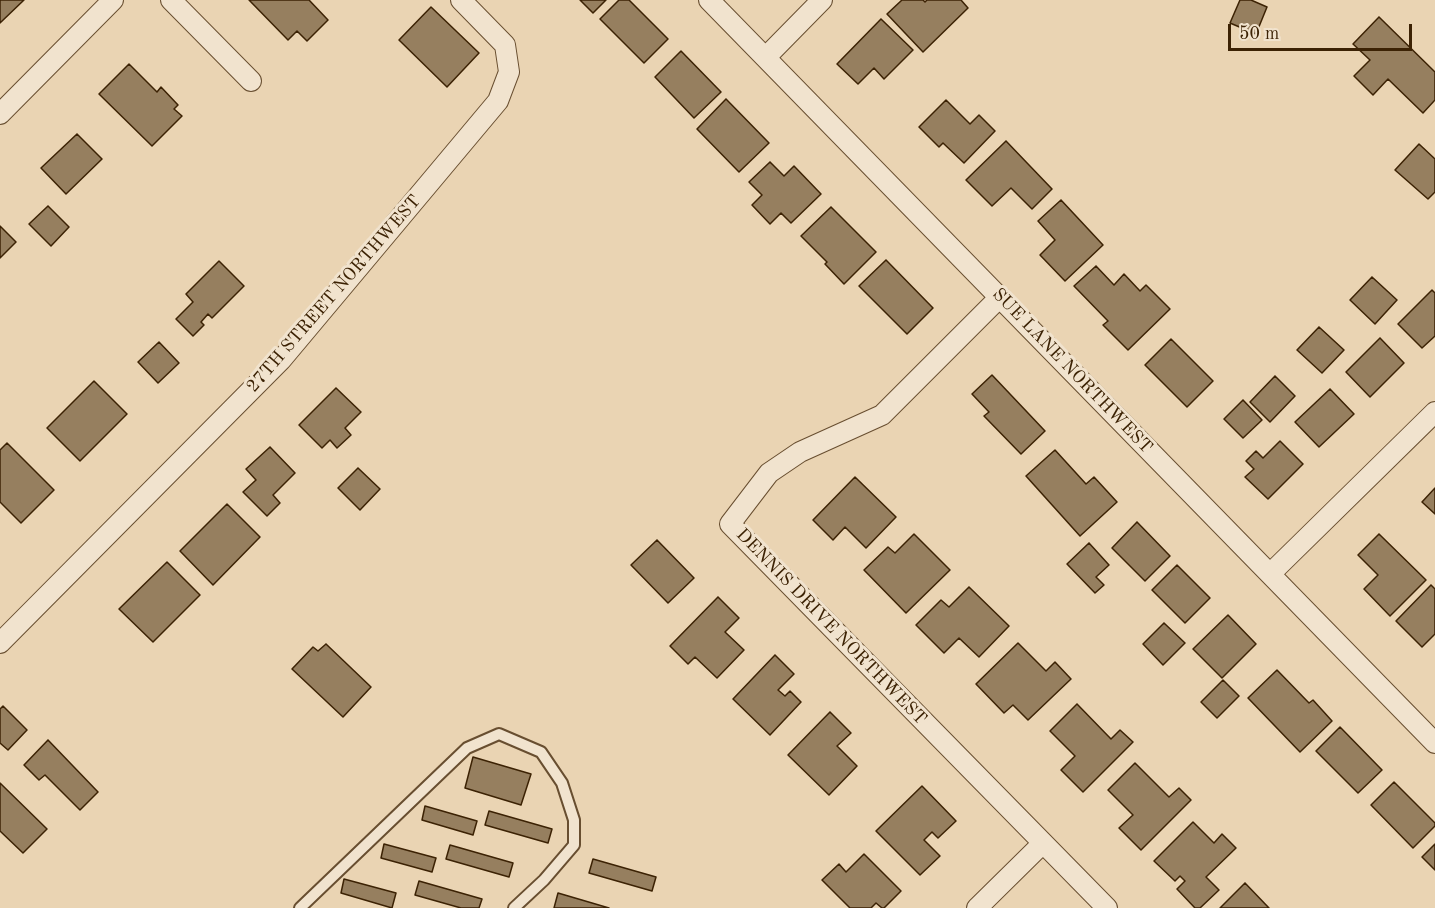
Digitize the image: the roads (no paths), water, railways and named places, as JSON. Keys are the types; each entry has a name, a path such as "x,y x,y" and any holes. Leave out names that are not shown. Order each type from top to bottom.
{"street":[{"path":"0,114 113,0"},
{"path":"171,0 250,81"},
{"name":"27TH STREET NORTHWEST","path":"0,643 281,360 498,101 508,72 505,45 461,0"},
{"name":"SUE LANE NORTHWEST","path":"709,0 1435,743"},
{"path":"766,57 822,0"},
{"name":"DENNIS DRIVE NORTHWEST","path":"1000,297 882,415 800,452 769,473 730,524 1107,908"},
{"path":"1270,574 1435,412"},
{"path":"977,908 1043,843"}],"lane":[{"path":"300,908 467,748 499,734 541,752 562,783 574,820 574,845 544,880 514,908"}]}
